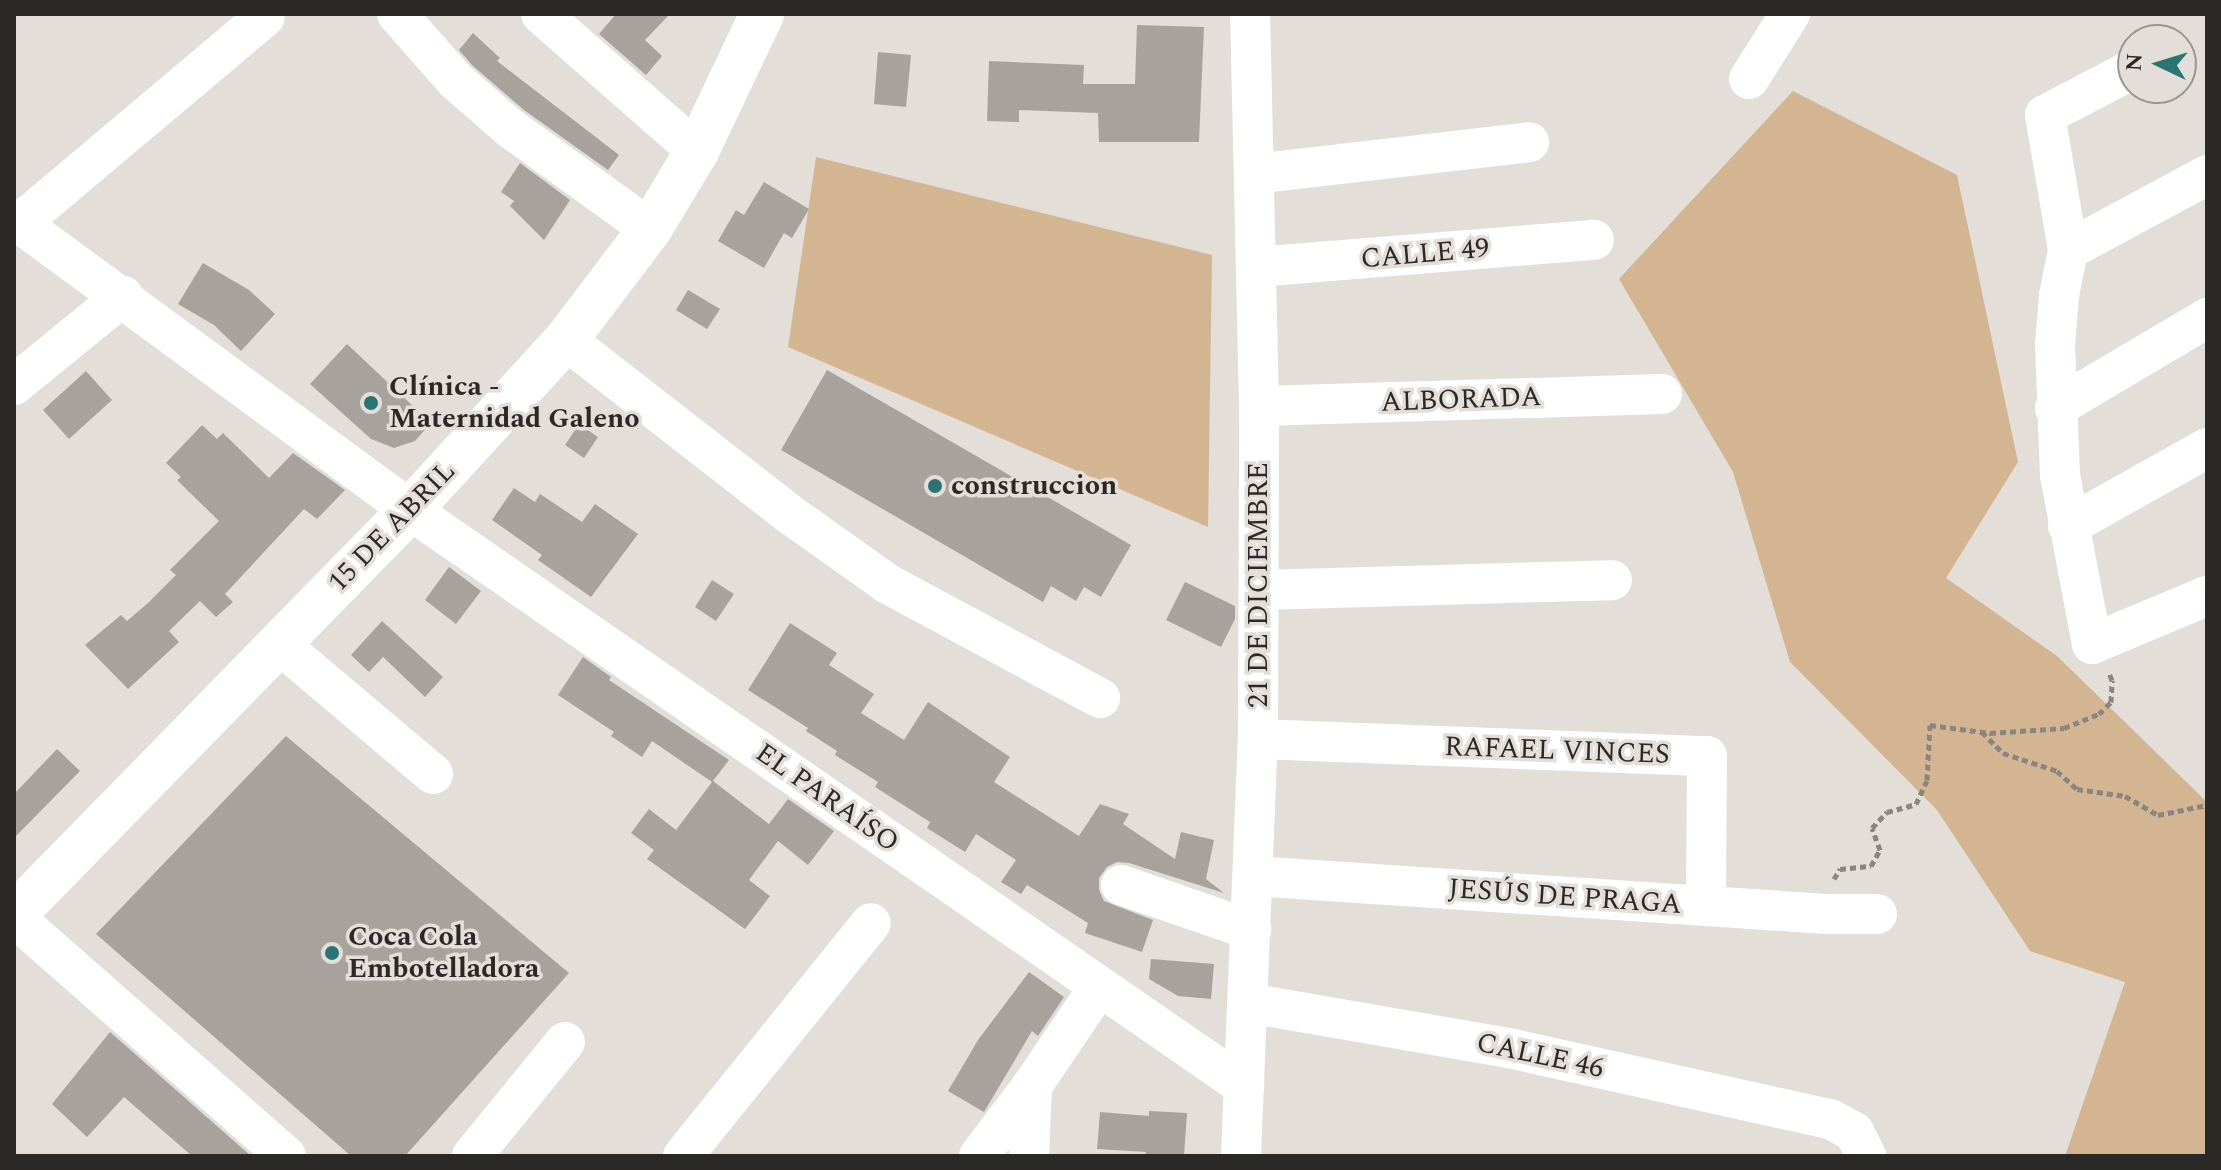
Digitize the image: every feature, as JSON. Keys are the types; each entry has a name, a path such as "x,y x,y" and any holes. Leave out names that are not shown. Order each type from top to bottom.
{"main road":[{"name":"15 DE ABRIL","path":"14,916 410,510 566,340 650,229 697,151 762,14"}],"street":[{"path":"397,14 456,81 510,128 650,229"},
{"path":"541,14 697,151"},
{"name":"21 DE DICIEMBRE","path":"1241,1156 1258,739 1259,406 1250,14"},
{"path":"1749,79 1790,14"},
{"path":"17,221 265,17"},
{"path":"2117,77 2045,115 2068,250 2056,332 2055,408 2068,526 2092,644 2201,611"},
{"path":"1254,174 1529,142"},
{"path":"2068,250 2207,175"},
{"name":"EL PARAÍSO","path":"17,221 410,510 1244,1086"},
{"name":"CALLE 49","path":"1256,267 1594,240"},
{"path":"14,385 123,296"},
{"path":"2055,408 2207,318"},
{"path":"566,340 669,423 888,584 1100,698"},
{"name":"ALBORADA","path":"1259,406 1662,394"},
{"path":"2068,526 2207,448"},
{"path":"1259,590 1612,580"},
{"path":"278,643 433,774"},
{"name":"RAFAEL VINCES","path":"1258,739 1707,756 1706,906"},
{"name":"JESÚS DE PRAGA","path":"1253,876 1826,914 1877,914"},
{"path":"1121,885 1251,930"},
{"path":"14,916 286,1156"},
{"path":"683,1156 871,923"},
{"path":"979,1156 1032,1086 1099,987"},
{"name":"CALLE 46","path":"1248,1003 1513,1049 1830,1119 1854,1132 1866,1156"},
{"path":"472,1156 565,1042"},
{"path":"1029,1156 1032,1086"}],"path":[{"path":"1826,914 1834,897 1834,880 1840,869 1871,866 1880,850 1872,828 1887,812 1916,804 1927,780 1930,725 1981,731 2064,728 2099,714 2111,702 2112,680 2092,644"},
{"path":"1981,731 2003,753 2057,771 2077,789 2125,796 2158,815 2207,805"}],"shaded area":[{"path":"1793,91 1957,175 2018,462 1946,578 2057,656 2207,802 2207,1156 2065,1156 2125,982 2030,951 1937,810 1790,662 1733,472 1619,279"},
{"path":"816,157 1212,255 1208,527 788,347"}],"building":[{"path":"616,14 670,14 645,40 662,56 646,75 599,34"},
{"path":"1137,25 1204,27 1199,142 1099,142 1098,113 1019,110 1019,122 987,121 989,61 1084,65 1083,84 1135,84"},
{"path":"473,33 500,58 497,61 619,155 608,170 524,110 472,65 459,50"},
{"path":"878,52 911,55 906,107 874,104"},
{"path":"520,163 570,200 544,240 510,206 514,201 501,192"},
{"path":"764,182 809,209 792,238 784,233 764,268 718,241 736,210 744,215"},
{"path":"203,263 249,290 275,314 241,351 214,325 178,304"},
{"path":"688,290 720,309 707,329 676,310"},
{"name":"Clínica - Maternidad Galeno","path":"347,344 431,423 415,441 394,448 371,439 310,384"},
{"name":"construccion","path":"827,370 1131,545 1101,597 1084,587 1076,601 1051,586 1043,602 781,450"},
{"path":"86,371 112,400 69,439 43,410"},
{"path":"579,424 598,437 584,458 565,445"},
{"path":"202,425 217,439 223,433 269,478 293,453 345,490 317,519 304,509 225,594 233,602 216,617 200,601 169,631 179,642 128,689 85,645 121,615 127,621 148,603 176,575 170,570 219,521 177,480 181,477 166,463"},
{"path":"514,488 535,502 540,494 582,522 595,504 638,534 591,597 538,560 542,555 492,520"},
{"path":"449,567 481,591 456,624 425,600"},
{"path":"712,580 734,594 716,621 695,607"},
{"path":"1185,582 1235,606 1235,619 1221,647 1166,620"},
{"path":"382,621 443,677 425,697 383,657 369,672 351,655"},
{"path":"790,623 837,653 829,665 874,694 861,713 904,740 928,702 1010,757 994,782 1079,836 1100,804 1129,814 1123,824 1175,859 1181,832 1214,840 1206,879 1224,893 1129,863 1117,862 1107,867 1099,878 1099,890 1104,901 1153,920 1142,952 1085,933 1088,923 1027,885 1021,894 1001,882 1016,860 976,834 965,852 927,828 930,822 875,787 878,782 835,755 837,751 806,731 808,728 748,690"},
{"path":"583,657 611,677 609,680 729,760 713,781 769,824 788,799 834,831 808,865 778,841 749,880 770,896 745,929 647,859 654,850 631,833 649,809 676,830 712,782 652,741 642,757 611,736 614,732 558,695"},
{"name":"Coca Cola Embotelladora","path":"286,736 569,973 405,1156 351,1156 96,934"},
{"path":"57,749 80,771 14,838 14,794"},
{"path":"1151,959 1214,964 1211,999 1178,996 1149,979"},
{"path":"1029,972 1064,997 1038,1036 1032,1031 984,1112 948,1091 978,1040"},
{"path":"110,1032 251,1156 192,1156 124,1097 87,1137 52,1104"},
{"path":"1149,1111 1187,1113 1184,1156 1145,1156 1146,1152 1097,1149 1100,1112 1149,1116"}],"place":[{"name":"Clínica - Maternidad Galeno","path":"371,403"},
{"name":"construccion","path":"935,486"},
{"name":"Coca Cola Embotelladora","path":"332,953"}]}
